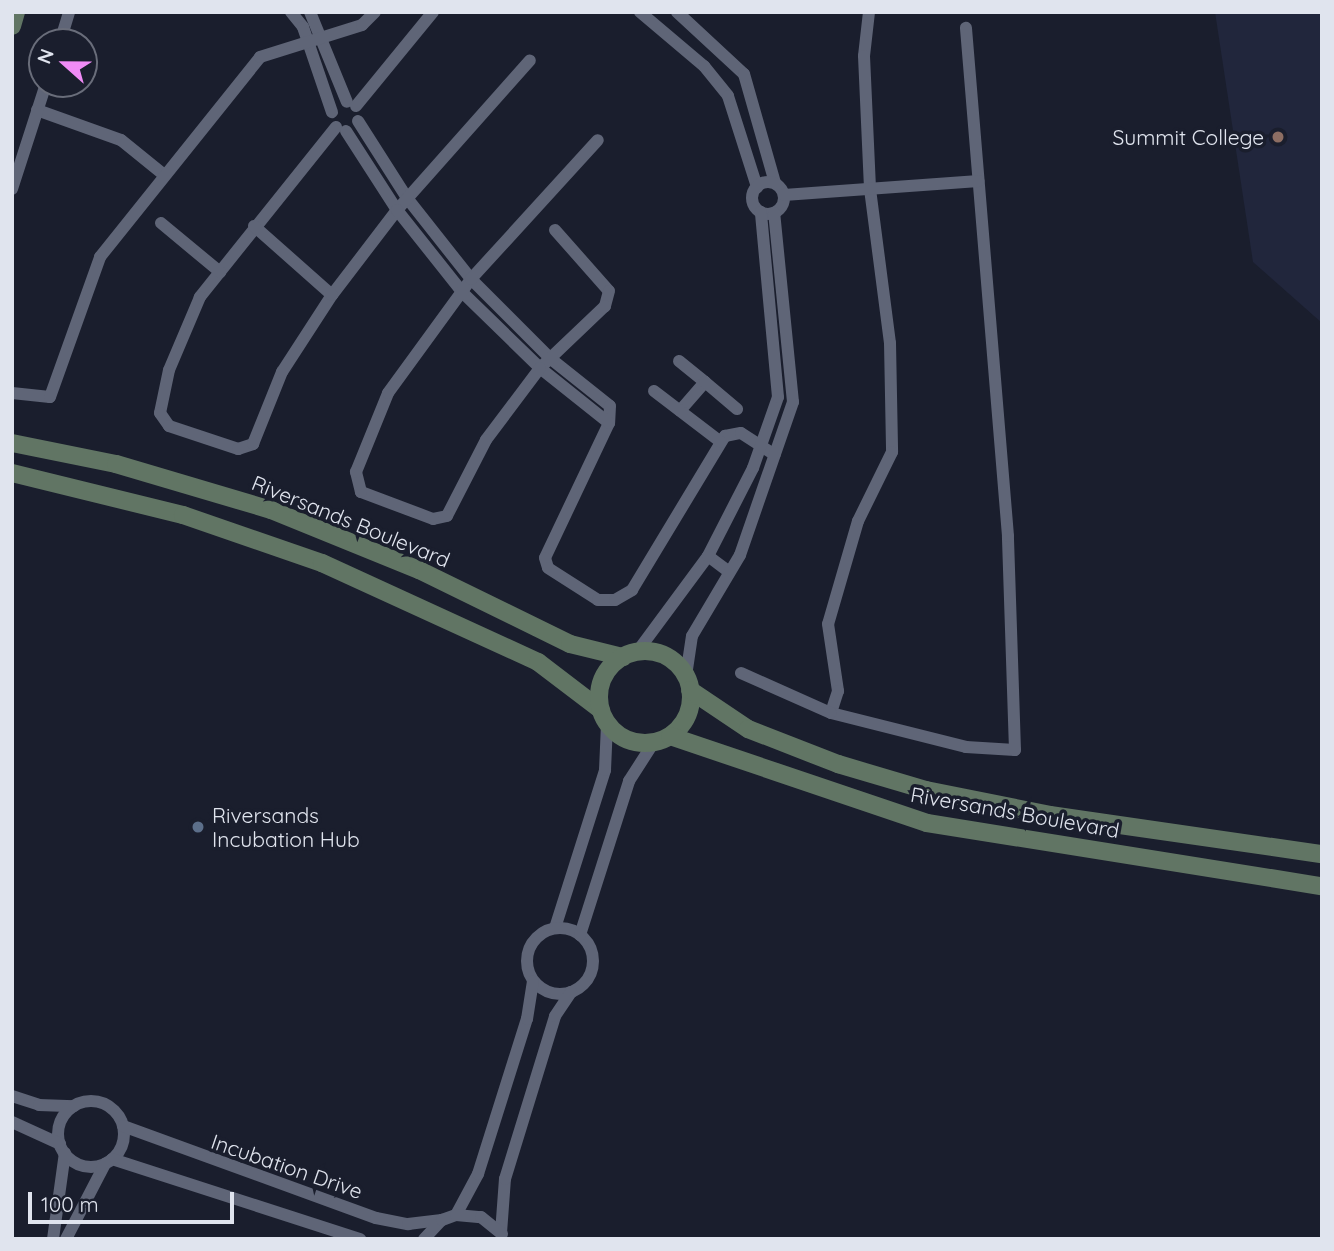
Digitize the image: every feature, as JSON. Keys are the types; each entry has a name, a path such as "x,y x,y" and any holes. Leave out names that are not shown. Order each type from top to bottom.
{"street":[{"path":"12,26 16,12"},
{"path":"291,12 308,43 332,112 341,129 397,210 463,293 540,368 609,424"},
{"path":"310,12 358,121 407,198 471,279 551,359 610,406 609,424 545,558 548,568 598,600 615,600 632,590 721,443 741,433 760,448 775,455"},
{"path":"12,393 50,397 100,257 163,174 260,57 362,25 374,12"},
{"path":"332,112 351,104 433,12"},
{"path":"580,935 629,781 662,739 687,716 692,636 740,555 775,455 794,382 767,213 752,201 757,187 728,96 662,29 640,12"},
{"path":"662,29 675,12 744,74 775,183 784,195"},
{"path":"831,713 838,691 828,624 858,521 892,452 890,344 870,189 864,56 869,12"},
{"path":"741,673 831,713 966,747 1015,750 1009,536 966,28"},
{"path":"358,121 341,129 254,226 200,297 169,370 160,414 169,426 238,449 253,444 282,372 331,295 407,198 530,60"},
{"path":"12,189 41,98"},
{"path":"37,110 121,140 163,174"},
{"path":"555,230 609,291 605,306 540,368 486,440 447,516 433,519 361,492 356,472 388,393 471,279 598,140"},
{"path":"456,1215 481,1165 530,1012 533,981 530,948 555,928 605,770 602,679 630,654 708,556 760,448 778,397 767,213 784,195 978,181"},
{"path":"757,187 775,183"},
{"path":"161,223 220,272"},
{"path":"254,226 331,295"},
{"path":"679,361 737,409"},
{"path":"680,411 705,382"},
{"path":"654,391 721,443"},
{"name":"Riversands Boulevard","path":"12,443 116,464 271,510 419,570 570,644 630,654"},
{"path":"12,473 183,515 322,563 538,662 628,740 662,739"},
{"path":"708,556 729,572"},
{"path":"630,654 665,656 688,683"},
{"name":"Riversands Boulevard","path":"688,683 748,729 926,790 1050,815 1322,855"},
{"name":"Riversands Boulevard","path":"662,739 927,822 1322,886"},
{"path":"503,1236 505,1179 555,1016 571,992 591,970 591,950 580,935 555,928"},
{"path":"533,981 550,993 571,992"},
{"path":"12,1096 38,1105 74,1106 91,1101 108,1105 123,1126 122,1144 108,1161 66,1239"},
{"path":"53,1239 62,1149 59,1127 74,1106"},
{"path":"12,1122 62,1149 87,1167 108,1161 360,1239"},
{"name":"Incubation Drive","path":"123,1126 376,1217 408,1224 442,1220"},
{"path":"424,1239 442,1220 456,1215 481,1217 503,1236"}],"shaded area":[{"name":"Summit College","path":"1215,12 1322,12 1322,323 1253,262"}],"place":[{"name":"Summit College","path":"1278,137"},
{"name":"Riversands Incubation Hub","path":"198,827"}]}
